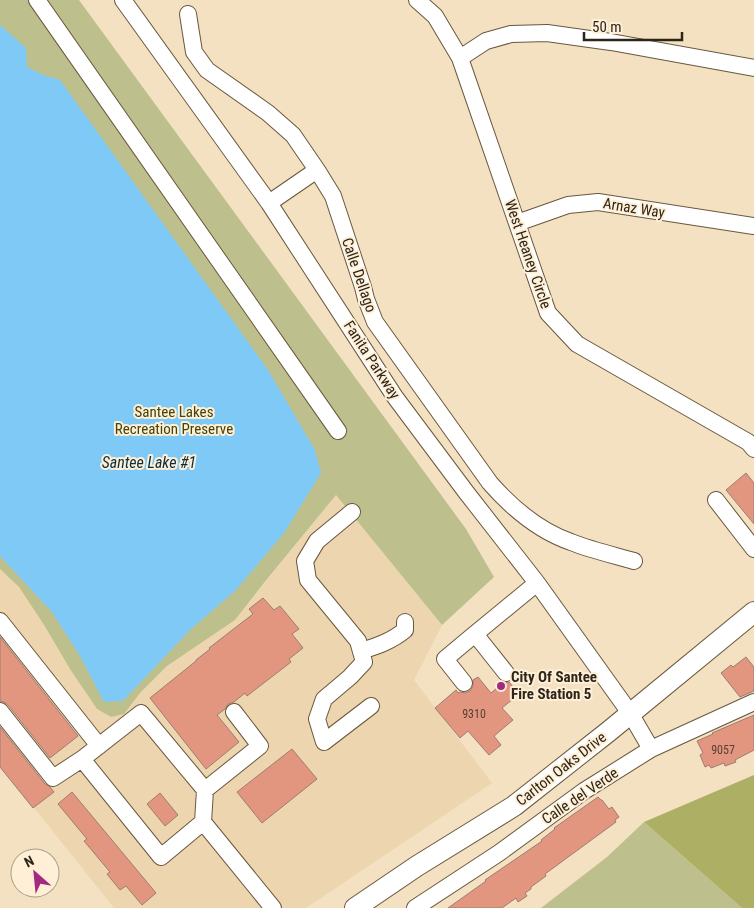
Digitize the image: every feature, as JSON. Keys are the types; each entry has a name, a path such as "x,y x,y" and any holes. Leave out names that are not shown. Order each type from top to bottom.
{"main road":[{"name":"Carlton Oaks Drive","path":"356,908 417,866 514,806 608,732 754,612"}],"street":[{"path":"37,0 338,431"},
{"name":"Fanita Parkway","path":"124,0 269,202 395,397 537,583 630,713 652,749"},
{"name":"West Heaney Circle","path":"417,0 435,16 460,58 548,313 577,344 748,442 754,448"},
{"name":"Calle Dellago","path":"188,14 194,52 207,70 268,113 293,135 317,170 333,196 366,300 375,322 490,483 500,495 524,516 554,535 570,542 634,561"},
{"path":"460,58 486,41 503,36 547,33 611,42 754,68"},
{"path":"269,202 317,170"},
{"name":"Arnaz Way","path":"517,223 568,205 598,202 754,226"},
{"path":"716,500 754,549"},
{"path":"352,512 335,533 317,541 305,561 308,580 358,641 364,662 350,677 324,699 317,718 324,742 371,706"},
{"path":"464,683 445,659 537,583"},
{"path":"0,621 99,746"},
{"path":"361,651 381,645 397,637 405,630 405,622"},
{"path":"475,634 506,673"},
{"name":"Calle del Verde","path":"415,908 499,853 584,792 652,749 754,702"},
{"path":"0,711 53,778 82,759 141,713 204,790 203,822 273,908"},
{"path":"204,790 260,746 234,712"},
{"path":"82,759 161,857 203,822"}],"shaded area":[{"path":"336,495 442,625 414,680 492,783 306,908 114,908 0,765 0,569 19,587 97,709 111,717 124,713 140,693 167,666 235,620"}],"green space":[{"name":"Santee Lake #1","path":"0,0 79,0 466,529 494,577 442,625 336,495 235,620 167,666 140,693 124,714 111,717 97,709 19,587 0,569"},
{"path":"754,775 754,908 742,908 644,822"},
{"path":"644,822 742,908 541,908 607,857"}],"water":[{"name":"Santee Lake #1","path":"0,25 26,48 27,67 43,75 60,80 268,370 315,450 321,473 284,533 236,590 190,630 123,701 104,702 80,656 52,612 0,556"}],"building":[{"path":"746,473 754,483 754,524 726,490"},
{"path":"263,598 274,610 280,606 299,629 292,634 303,648 289,659 291,662 247,696 245,693 234,702 228,704 217,715 239,742 206,769 150,698 253,614 249,609"},
{"path":"0,637 78,736 50,758 8,705 0,701"},
{"path":"746,657 754,667 754,691 740,697 721,673"},
{"path":"478,677 491,693 504,682 509,682 519,694 502,708 513,720 494,736 501,745 489,755 468,731 460,738 435,708 456,690 458,693 470,691 473,686 473,680"},
{"path":"754,715 754,750 735,760 736,762 725,766 724,763 711,768 709,765 705,767 700,755 703,753 697,741"},
{"path":"0,727 45,784 54,792 33,808 0,767"},
{"path":"292,749 317,779 262,823 237,792"},
{"path":"72,792 156,893 142,905 126,886 120,890 107,874 110,872 84,841 87,839 58,804"},
{"path":"160,793 178,815 165,826 147,804"},
{"path":"598,797 609,809 612,807 619,817 615,820 616,822 545,874 546,876 525,893 527,896 518,902 516,898 502,908 448,908 542,841 554,828"}],"place":[{"name":"City Of Santee Fire Station 5","path":"501,686"}],"park label":[{"name":"Santee Lakes Recreation Preserve","path":"174,420"}]}
